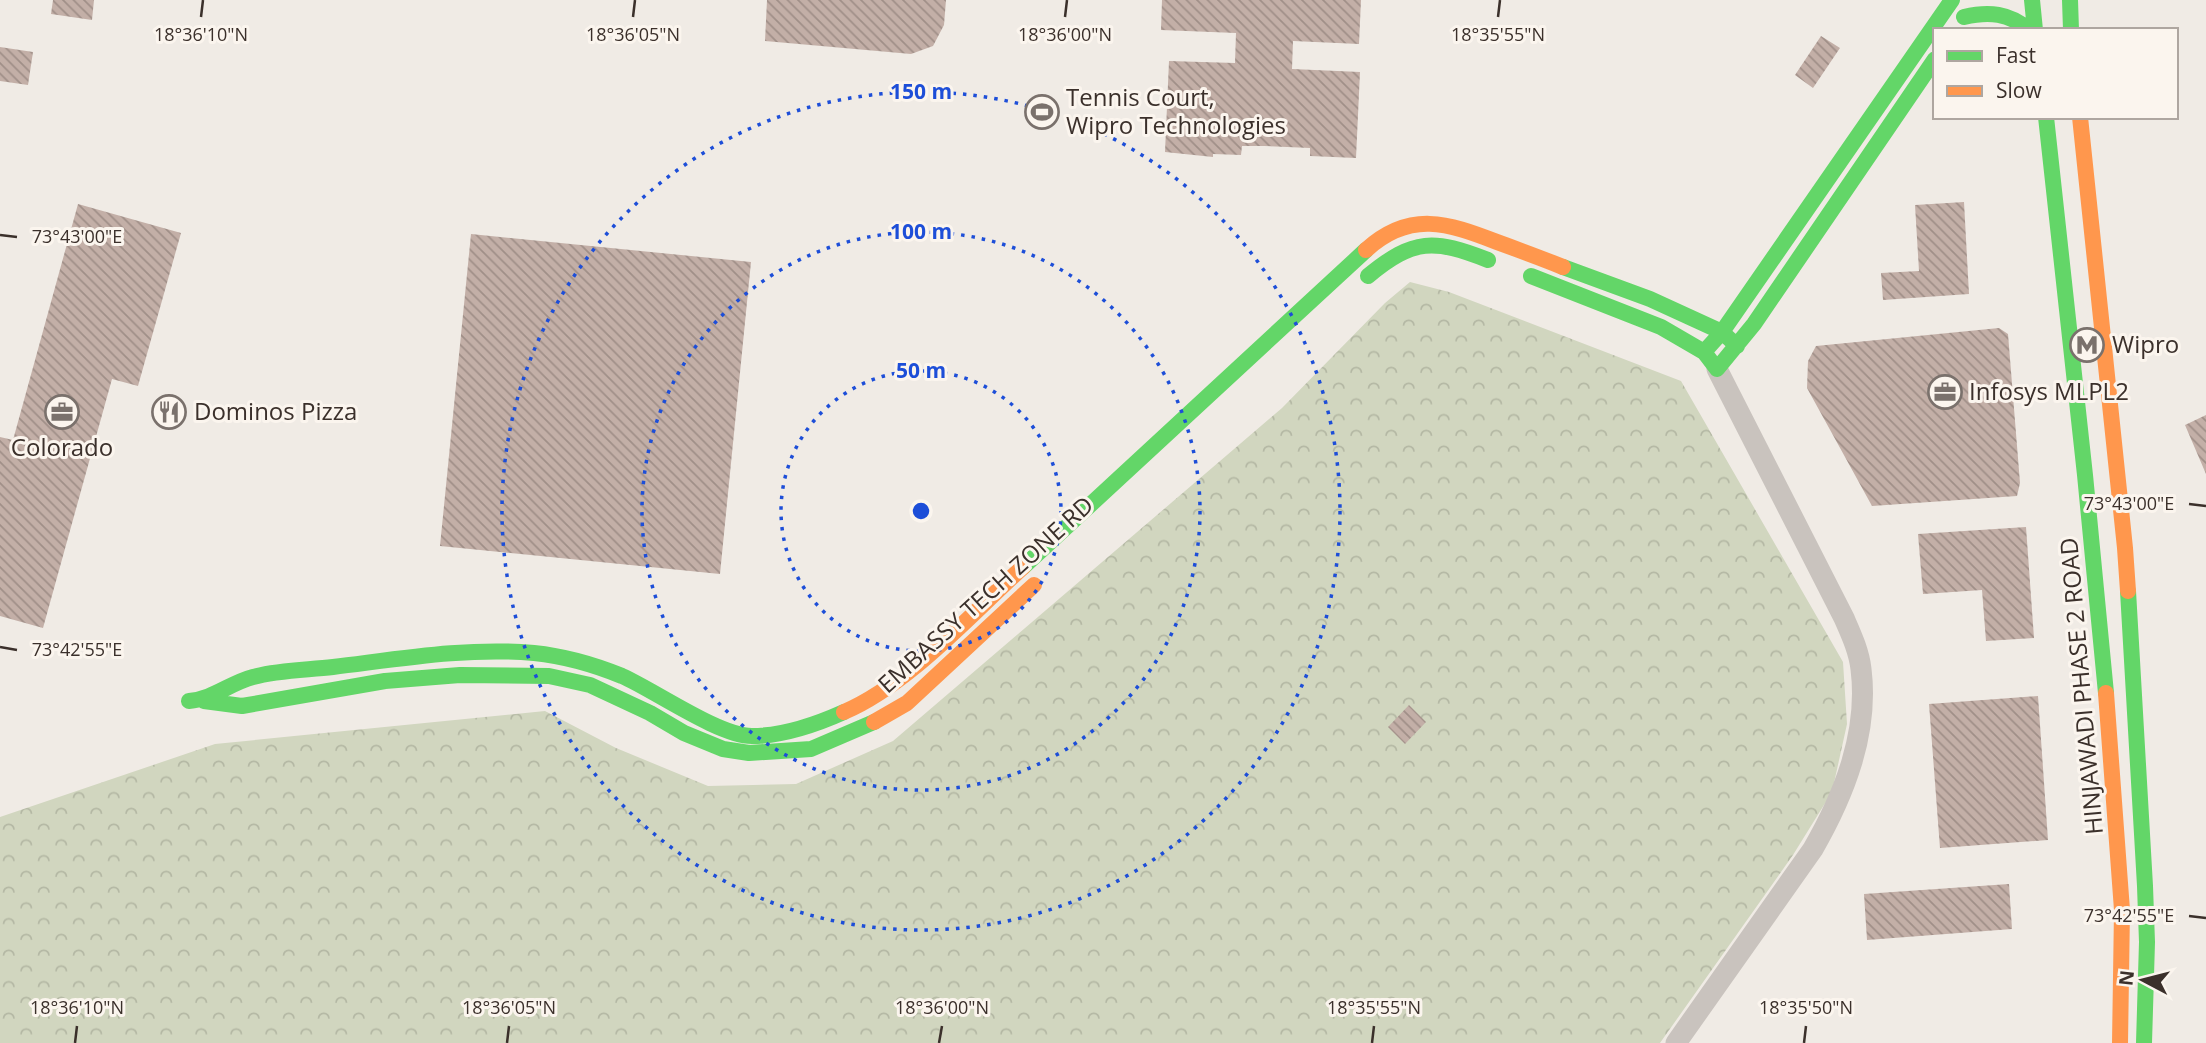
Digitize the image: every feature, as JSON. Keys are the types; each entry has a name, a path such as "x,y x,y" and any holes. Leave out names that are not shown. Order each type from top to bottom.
{"street":[{"path":"1703,352 1722,332 1952,0"},
{"path":"1959,23 1977,0"},
{"path":"2032,0 2035,28"},
{"path":"2070,0 2071,28"},
{"path":"1959,23 1982,12 1995,12 2014,19 2026,28"},
{"path":"1717,369 1737,346 1933,62"},
{"name":"HINJAWADI PHASE 2 ROAD","path":"2046,119 2094,556 2115,791 2122,942 2120,1043"},
{"name":"HINJAWADI PHASE 2 ROAD","path":"2080,119 2125,548 2145,863 2147,942 2144,1043"},
{"path":"357,686 355,663 479,652 535,653 574,660 621,676 729,731 750,736 790,731 820,723 868,702 909,673 1374,243 1399,228 1415,223 1435,222 1458,227 1650,299 1722,332 1737,346"},
{"path":"1353,290 1394,254 1429,244 1459,248 1661,327 1703,352 1717,369 1737,413 1844,618 1861,668 1862,698 1850,772 1830,820 1813,849 1676,1043"},
{"name":"EMBASSY TECH ZONE RD","path":"355,663 253,677 196,701 242,706 385,681 460,675 549,676 590,685 650,713 692,737 723,749 749,754 811,749 859,730 907,703 1049,571"}],"green space":[{"path":"1410,282 1449,292 1681,381 1843,662 1847,724 1832,792 1793,855 1660,1043 0,1043 0,817 215,744 545,711 616,748 708,786 796,784 893,741 1282,408 1385,303"}],"building":[{"path":"53,0 94,0 92,20 51,14"},
{"path":"767,0 946,0 944,25 933,46 911,54 765,41"},
{"path":"1162,0 1361,0 1359,44 1293,41 1292,69 1360,72 1356,158 1310,156 1310,148 1264,146 1242,146 1241,155 1213,154 1213,157 1165,152 1169,61 1235,63 1236,33 1161,30"},
{"path":"1821,36 1840,48 1813,88 1795,75"},
{"path":"0,47 33,52 28,85 0,81"},
{"path":"1964,202 1969,294 1883,300 1881,273 1919,271 1915,205"},
{"name":"Colorado","path":"78,204 181,233 138,386 112,379 43,628 0,616 0,437 13,440"},
{"path":"471,234 751,262 720,574 440,546"},
{"path":"1999,328 2008,334 2020,483 2017,496 1872,506 1807,388 1808,361 1816,346"},
{"path":"2206,415 2206,474 2185,425"},
{"path":"2026,527 2034,638 1986,641 1982,590 1923,594 1918,534"},
{"path":"2038,696 2048,840 1940,848 1929,704"},
{"path":"1409,705 1426,722 1405,744 1388,727"},
{"path":"2009,884 2012,929 1867,940 1864,894"}],"traffic: fast":[{"path":"1933,62 1754,324 1717,369 1704,352 1722,332 1952,0"},
{"path":"2032,0 2035,28"},
{"path":"2070,0 2071,28"},
{"path":"1964,17 1998,15 2014,20 2026,28"},
{"path":"2046,119 2106,693"},
{"path":"1368,276 1399,255 1425,246 1453,248 1488,260"},
{"path":"1023,567 1366,250"},
{"path":"1563,267 1650,299 1722,332 1737,346"},
{"path":"1531,276 1661,327 1704,352"},
{"path":"2128,591 2147,942 2144,1043"},
{"path":"189,701 198,700 253,677 272,673 433,655 509,652 556,656 612,672 705,721 738,734 764,736 788,732 844,712"},
{"path":"204,701 242,706 385,681 460,675 549,676 590,685 650,713 684,733 723,749 749,753 811,749 874,722"}],"traffic: slow":[{"path":"2080,119 2128,591"},
{"path":"1366,250 1398,229 1430,224 1479,235 1563,267"},
{"path":"844,712 868,700 915,666 1023,567"},
{"path":"874,722 907,703 1034,585"},
{"path":"2106,693 2122,910 2120,1043"}],"place":[{"name":"Tennis Court, Wipro Technologies","path":"1042,112"},
{"name":"Wipro","path":"2087,345"},
{"name":"Infosys MLPL2","path":"1945,392"},
{"name":"Colorado","path":"62,412"},
{"name":"Dominos Pizza","path":"169,412"}]}
